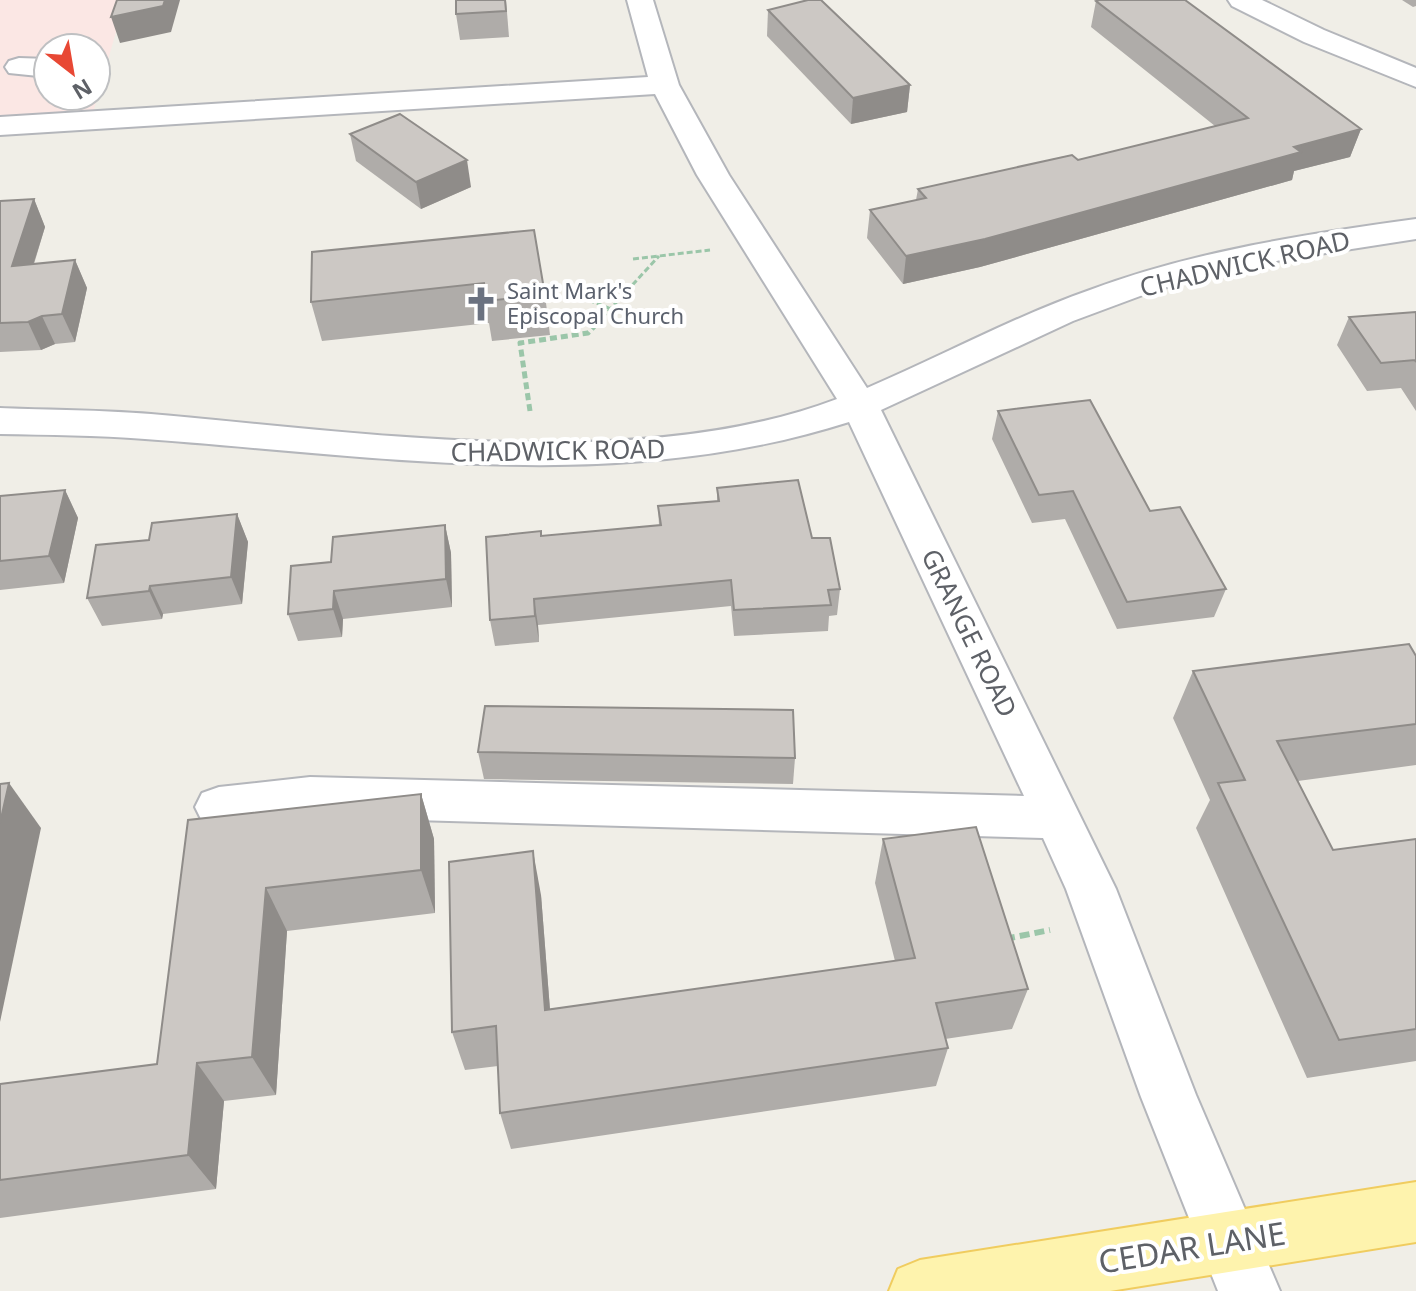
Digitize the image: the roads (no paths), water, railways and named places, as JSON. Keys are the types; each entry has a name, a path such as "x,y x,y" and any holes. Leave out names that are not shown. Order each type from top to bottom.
{"main road":[{"name":"CEDAR LANE","path":"920,1291 1240,1266 1416,1212"}],"street":[{"name":"GRANGE ROAD","path":"640,0 665,85 713,175 860,406 1058,818 1102,919 1169,1097 1240,1266"},
{"path":"1241,0 1314,36 1416,78"},
{"path":"19,67 32,67"},
{"path":"112,107 665,85"},
{"path":"0,126 52,112"},
{"name":"CHADWICK ROAD","path":"0,421 142,426 417,452 606,454 687,448 762,434 860,406 1064,312 1176,274 1293,249 1416,229"},
{"path":"219,807 310,797 1058,818"}],"place":[{"name":"Saint Mark's Episcopal Church","path":"481,304"}]}
